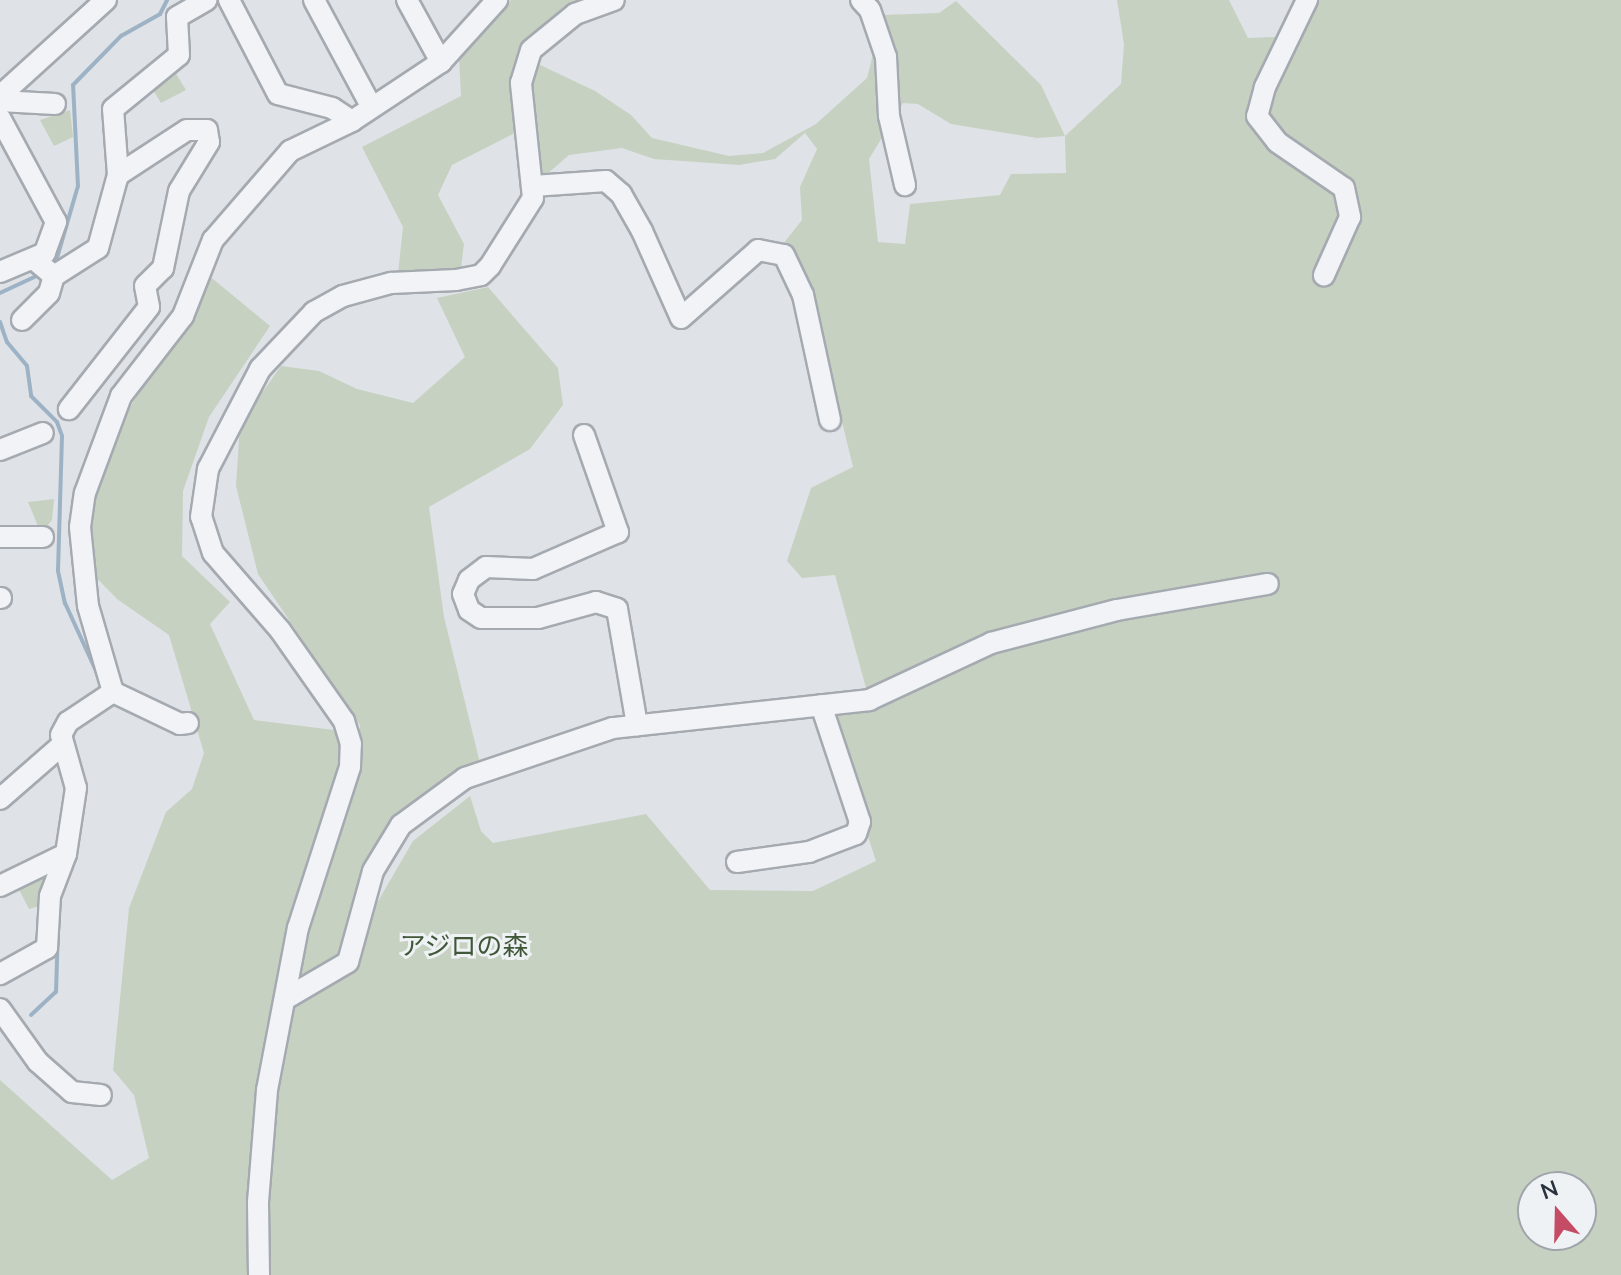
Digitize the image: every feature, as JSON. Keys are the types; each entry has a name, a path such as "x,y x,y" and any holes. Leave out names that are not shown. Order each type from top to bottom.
{"street":[{"path":"0,98 106,0"},
{"path":"1,276 45,270 103,240 118,175 113,109 179,55 177,17 207,0"},
{"path":"229,0 278,94 332,108 352,121"},
{"path":"314,0 371,106"},
{"path":"407,0 441,62"},
{"path":"113,692 88,606 80,527 85,493 116,406 183,316 213,240 290,151 352,121 441,62 497,0"},
{"path":"259,1275 258,1202 267,1090 298,928 350,767 351,744 344,721 280,630 213,553 201,517 208,469 232,414 287,335 343,296 391,283 481,275 513,235 533,198 521,83 531,50 575,14 614,0"},
{"path":"861,0 870,10 886,57 889,116 905,185"},
{"path":"1307,0 1265,87 1257,116 1277,142 1344,188 1350,217 1324,275"},
{"path":"0,98 55,104"},
{"path":"0,118 56,222 45,253 49,293 22,320"},
{"path":"69,409 149,307 145,286 163,268 179,191 209,142 207,130 187,130 118,175"},
{"path":"533,186 606,181 621,194 642,231 681,318 758,250 784,255 803,295 830,420"},
{"path":"0,450 43,433"},
{"path":"584,435 618,532 533,569 486,567 469,580 463,594 469,610 481,618 538,618 596,602 617,609 637,725"},
{"path":"0,537 43,537"},
{"path":"285,999 348,962 373,871 401,825 440,793 465,778 637,725 869,700 991,643 1071,621 1268,584"},
{"path":"113,692 188,723"},
{"path":"0,974 47,948 50,896 66,854 76,788 62,745 68,722 113,692"},
{"path":"737,862 809,852 856,834 860,822 821,705"},
{"path":"0,799 62,745"},
{"path":"0,886 66,854"},
{"path":"0,1009 38,1062 72,1092 101,1095"}],"green space":[{"name":"アジロの森","path":"511,0 594,0 555,19 536,63 595,91 631,115 652,138 729,156 763,153 816,124 867,78 883,15 939,13 956,1 1041,85 1065,136 1121,84 1124,44 1117,0 1229,0 1248,38 1299,36 1316,0 1621,0 1621,1275 0,1275 0,1080 112,1180 149,1158 134,1095 113,1070 129,908 166,812 192,789 204,753 169,635 117,599 88,569 92,496 119,427 207,274 270,326 209,417 183,491 182,556 230,602 210,624 254,720 342,731 345,766 308,874 266,1029 285,1030 290,1004 358,958 373,910 413,841 470,796 481,831 493,843 646,814 710,890 813,891 876,861 829,717 869,699 835,575 802,578 787,561 811,488 853,467 810,290 783,244 802,220 800,187 817,149 805,133 775,159 739,165 654,159 622,148 569,155 539,181 533,159 515,133 452,165 438,195 464,244 461,268 442,274 398,274 403,227 362,147 461,96 459,56","holes":["903,103 918,104 951,124 1037,138 1065,136 1066,173 1011,174 1000,195 910,204 905,244 878,242 869,159"]},
{"path":"172,67 186,90 161,103 150,85"},
{"path":"70,110 73,137 54,146 40,120"},
{"path":"488,287 558,368 563,405 530,449 429,507 444,617 480,763 416,799 392,823 344,956 290,988 307,919 359,770 360,725 258,574 236,486 240,424 281,366 319,371 357,389 413,403 465,357 437,298"},
{"path":"54,499 52,520 41,533 28,502"},
{"path":"60,860 43,905 29,909 15,882"}],"waterway":[{"path":"55,265 78,186 73,85 121,36 160,14 167,0"},
{"path":"0,293 41,274"},
{"path":"0,322 7,342 27,366 31,396 57,422 62,436 58,571 65,603 98,675"},
{"path":"78,763 84,781"},
{"path":"31,1015 56,992 58,930"}]}
